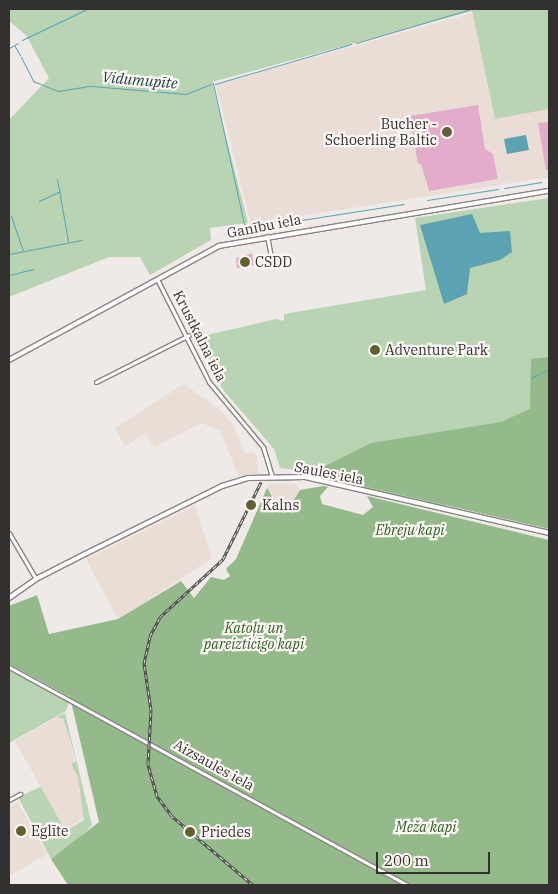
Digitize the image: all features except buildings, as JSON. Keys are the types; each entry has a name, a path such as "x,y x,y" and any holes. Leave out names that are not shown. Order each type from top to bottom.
{"street":[{"name":"Ganību iela","path":"9,360 219,246 267,236 549,191"},
{"path":"267,236 272,262"},
{"name":"Krustkalna iela","path":"158,279 189,335 209,382 263,446 272,476"},
{"path":"96,382 189,335"},
{"name":"Saules iela","path":"9,598 36,579 222,486 272,476 306,477 549,533"},
{"path":"9,533 36,579"},
{"name":"Aizsaules iela","path":"9,667 181,759 407,885"},
{"path":"9,800 20,794"}],"shaded area":[{"path":"472,13 495,119 549,109 549,177 251,224 216,85"},
{"path":"184,384 220,410 234,426 245,454 252,452 257,456 258,473 239,477 220,430 201,423 154,447 145,433 125,447 115,428"},
{"path":"270,483 296,484 300,490 287,511 279,511 267,488"},
{"path":"195,506 212,558 118,620 86,559"},
{"path":"57,717 62,718 70,739 86,816 68,829 64,828 15,741"},
{"name":"Eglīte","path":"18,803 47,854 9,876 9,808"}],"green space":[{"path":"9,9 549,9 549,109 495,119 472,11 212,82 248,223 210,228 211,240 150,275 140,257 109,257 9,297 9,120 49,78 26,35 9,21"},
{"name":"Adventure Park","path":"549,198 549,431 471,480 445,506 327,480 318,472 280,468 274,449 224,391 194,338 276,319 284,321 284,314 426,290 415,218"},
{"path":"549,357 549,529 345,482 317,470 371,443 501,422 530,409 531,359"},
{"path":"323,486 328,487 320,496 322,504 363,515 373,507 367,496 549,540 549,885 68,885 51,859 99,822 70,697 9,664 9,606 37,595 49,634 118,619 181,581 194,598 211,577 224,580 230,576 226,569 236,559 267,488 280,511 287,511 300,490"},
{"path":"9,670 69,702 66,711 9,743"},
{"path":"65,713 92,825 73,845 51,859 18,797 41,787 64,828 69,829 84,820 78,777 71,764 76,761 63,719 57,717"}],"water":[{"path":"526,135 529,150 507,154 504,139"},
{"path":"472,214 480,233 510,231 512,252 500,260 470,268 467,294 444,304 420,225"}],"waterway":[{"path":"22,40 87,9"},
{"path":"356,43 471,9"},
{"name":"Vidumupīte","path":"9,48 18,43"},
{"path":"215,84 351,44"},
{"name":"Vidumupīte","path":"14,45 20,55"},
{"name":"Vidumupīte","path":"21,57 33,81 58,91 91,86 186,94 213,83 244,224 252,227"},
{"path":"57,179 68,241"},
{"path":"504,188 542,182"},
{"path":"427,200 498,189"},
{"path":"39,201 60,191"},
{"path":"295,221 404,204"},
{"path":"11,216 23,250"},
{"path":"9,254 82,240"},
{"path":"9,275 33,269"},
{"path":"531,378 549,369"}],"railway":[{"path":"253,885 172,816 157,796 148,764 151,710 144,663 150,636 160,617 223,559 261,482"}],"place":[{"name":"Bucher - Schoerling Baltic","path":"447,132"},
{"name":"CSDD","path":"245,262"},
{"name":"Adventure Park","path":"375,350"},
{"name":"Kalns","path":"251,505"},
{"name":"Eglīte","path":"21,831"},
{"name":"Priedes","path":"190,832"}],"park label":[{"name":"Ebreju kapi","path":"410,530"},
{"name":"Katoļu un pareizticīgo kapi","path":"254,636"},
{"name":"Meža kapi","path":"426,827"}]}
